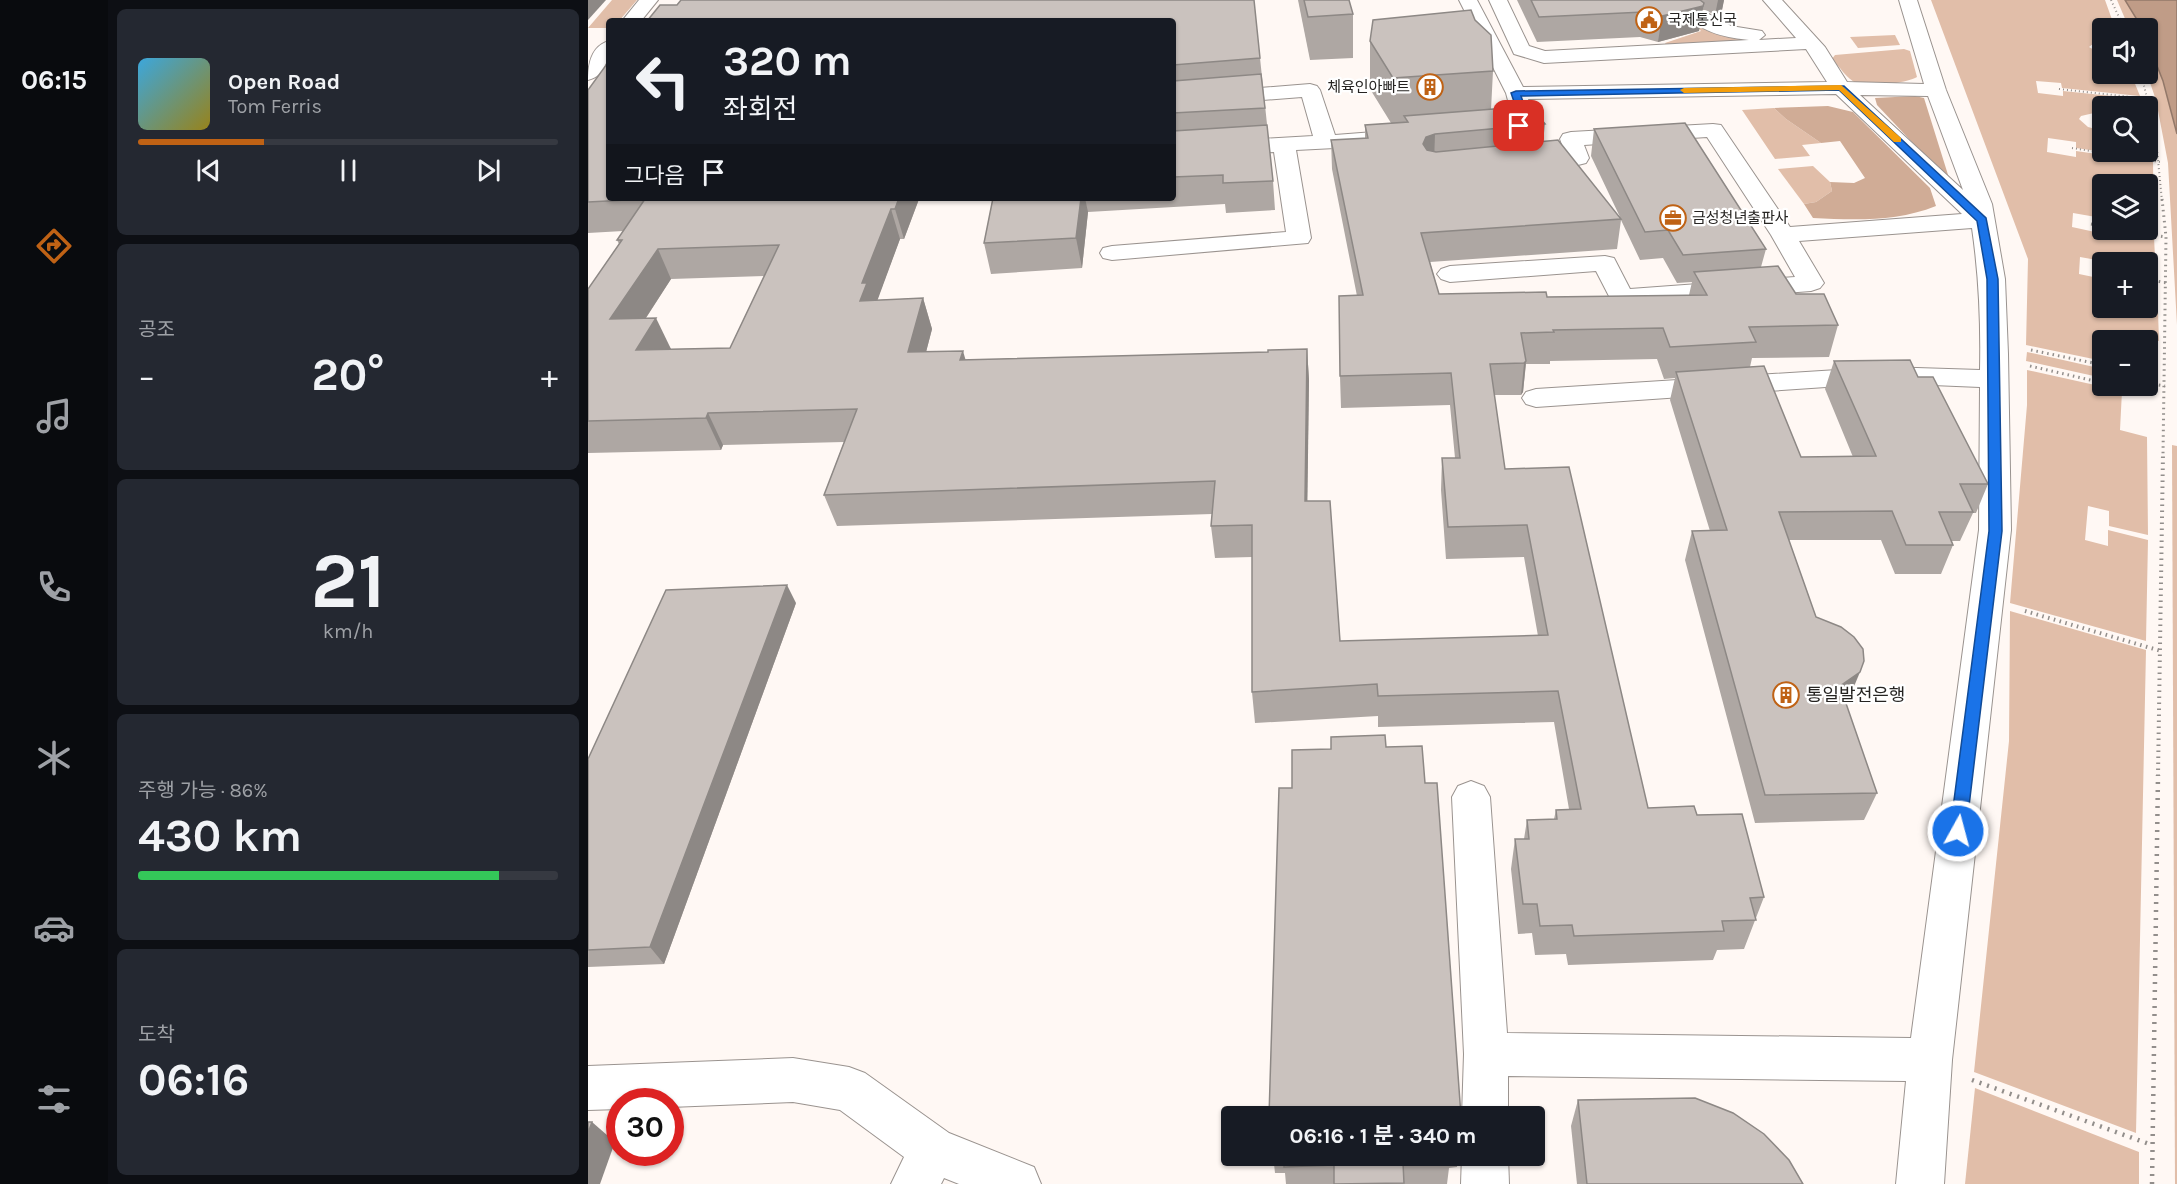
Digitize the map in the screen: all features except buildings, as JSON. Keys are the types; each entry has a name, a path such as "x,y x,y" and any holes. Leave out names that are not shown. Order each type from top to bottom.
{"street":[{"path":"634,18 649,0"},
{"path":"1468,0 1516,93 1524,119 1519,126 1506,130 1472,132"},
{"path":"1498,0 1521,50 1544,57 1808,40"},
{"path":"1772,0 1808,40 1841,88 1982,220"},
{"path":"1908,0 1936,90 1980,204 1992,279 1994,379 1995,531 1930,1060 1920,1184"},
{"path":"1698,16 1709,25 1725,30 1808,40"},
{"path":"588,76 606,51"},
{"path":"588,76 606,77"},
{"path":"1516,93 1841,88 1936,90"},
{"path":"1176,101 1310,90 1326,142"},
{"path":"1450,274 1605,262 1621,297 1812,283 1713,130 1571,139 1578,158 1507,165"},
{"path":"1176,151 1394,137"},
{"path":"1112,253 1299,238 1284,144"},
{"path":"1783,236 1982,220"},
{"path":"1536,398 1885,375 1994,379"},
{"path":"1471,797 1486,1054 1485,1106"},
{"path":"1486,1054 1930,1060"},
{"path":"588,1088 793,1080 849,1089 924,1167 1017,1184"},
{"path":"1485,1166 1485,1184"}],"path":[{"path":"2111,0 2119,18"},
{"path":"2059,89 2122,96"},
{"path":"2072,148 2160,162"},
{"path":"2152,1184 2166,283 2166,237 2158,149"},
{"path":"2158,236 2166,237"},
{"path":"2158,281 2166,283"},
{"path":"2023,348 2092,363"},
{"path":"2024,365 2092,380"},
{"path":"2158,385 2165,387"},
{"path":"2022,610 2160,651"}],"shaded area":[{"path":"612,0 637,0 622,18 606,18 606,28 588,28"},
{"path":"1931,0 2105,0 2111,18 2092,18 2092,45 2089,47 2092,49 2092,84 2135,84 2140,96 2062,88 2061,83 2036,81 2038,93 2063,96 2063,91 2112,96 2092,96 2092,113 2081,116 2079,119 2092,128 2092,150 2076,148 2076,142 2048,138 2047,152 2076,157 2076,151 2092,153 2092,162 2153,162 2153,174 2092,174 2092,216 2073,213 2072,227 2092,231 2092,240 2154,240 2155,252 2092,252 2092,259 2080,257 2079,274 2092,277 2092,318 2158,318 2158,312 2159,341 2158,330 2092,330 2092,359 2026,345 2028,259"},
{"path":"2117,0 2125,0 2136,18 2125,18"},
{"path":"2125,0 2177,0 2177,134 2158,68 2158,18 2136,18"},
{"path":"1689,18 1751,40 1668,49 1665,43 1701,31"},
{"path":"1895,35 1900,45 1858,48 1850,37"},
{"path":"1904,49 1910,51 1917,77 1896,83 1868,85 1856,83 1832,59 1835,55"},
{"path":"2158,68 2177,134 2177,325 2168,163 2158,110 2158,96 2155,96 2150,84 2158,84"},
{"path":"1915,96 1924,98 1949,178 1944,176 1877,105 1875,98"},
{"path":"1828,106 1853,112 1930,188 1936,206 1891,217 1813,218 1804,204 1816,202 1832,191 1830,182 1854,183 1865,178 1840,141 1821,143 1774,108"},
{"path":"1774,108 1821,143 1802,145 1810,156 1775,159 1742,110"},
{"path":"1813,166 1830,182 1832,191 1816,202 1804,204 1778,169"},
{"path":"2027,352 2092,367 2092,376 2026,361"},
{"path":"2027,370 2092,384 2092,396 2122,396 2120,430 2147,437 2148,535 2109,526 2109,511 2088,506 2085,540 2108,546 2108,530 2148,540 2146,641 2010,603 2027,405"},
{"path":"2172,445 2177,446 2177,1184 2175,1184"},
{"path":"2010,611 2146,650 2136,1133 1974,1072 2009,741"},
{"path":"1975,1088 2139,1152 2139,1184 1965,1184"}],"slow traffic":[{"path":"1684,90 1841,88 1897,140"}],"place":[{"name":"국제통신국","path":"1649,20"},
{"name":"체육인아빠트","path":"1430,87"},
{"name":"금성청년출판사","path":"1673,218"},
{"name":"통일발전은행","path":"1786,695"}],"route":[{"path":"1519,126 1524,119 1516,93 1841,88 1982,220 1992,279 1995,531 1958,831"}]}
